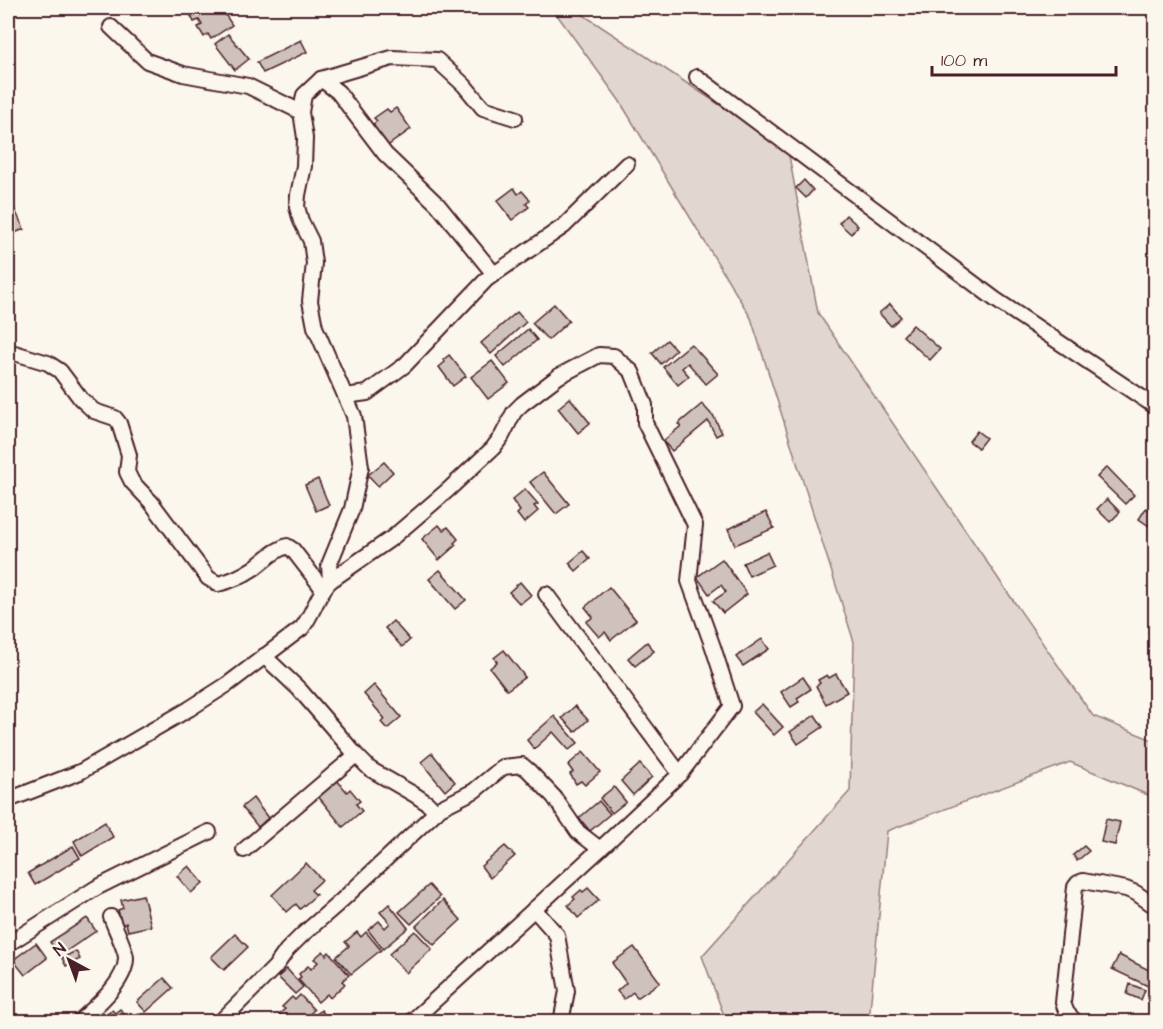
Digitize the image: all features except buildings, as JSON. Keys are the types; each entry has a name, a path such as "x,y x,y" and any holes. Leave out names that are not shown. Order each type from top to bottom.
{"street":[{"path":"111,27 147,61 183,74 248,86 301,111"},
{"path":"8,800 80,772 228,684 302,628 310,618 326,585 329,565 352,509 361,467 354,416 315,327 310,301 314,263 311,241 297,207 304,166 305,138 301,111 304,95 321,79 392,58 437,60 464,85 483,108 516,118"},
{"path":"698,77 996,300 1155,407"},
{"path":"321,79 338,92 385,154 438,206 494,274"},
{"path":"345,396 367,393 405,364 487,279 564,226 627,164"},
{"path":"8,351 48,363 60,371 81,399 94,411 115,418 119,423 129,455 127,472 132,482 151,502 208,578 218,584 234,580 287,546 326,585"},
{"path":"326,585 392,538 448,490 493,448 514,412 522,404 559,376 599,356 614,356 632,372 645,405 645,423 695,525 689,581 732,706 680,774 411,1022"},
{"path":"546,594 680,774"},
{"path":"264,656 299,690 370,769 415,795 436,812"},
{"path":"244,850 356,755"},
{"path":"220,1022 275,967 302,935 440,808 474,791 503,767 522,765 530,771 554,797 578,832 600,849"},
{"path":"8,944 96,888 209,832"},
{"path":"1076,1022 1063,1003 1075,887 1083,881 1126,889 1136,893 1155,907"},
{"path":"534,909 557,935 567,991 561,1022"},
{"path":"79,1022 109,993 121,977 126,957 111,917"}],"shaded area":[{"path":"552,8 573,8 788,150 818,313 1093,716 1155,741 1155,798 1070,762 887,831 869,1021 726,1021 702,956 850,791 854,642 751,318 619,100"}]}
